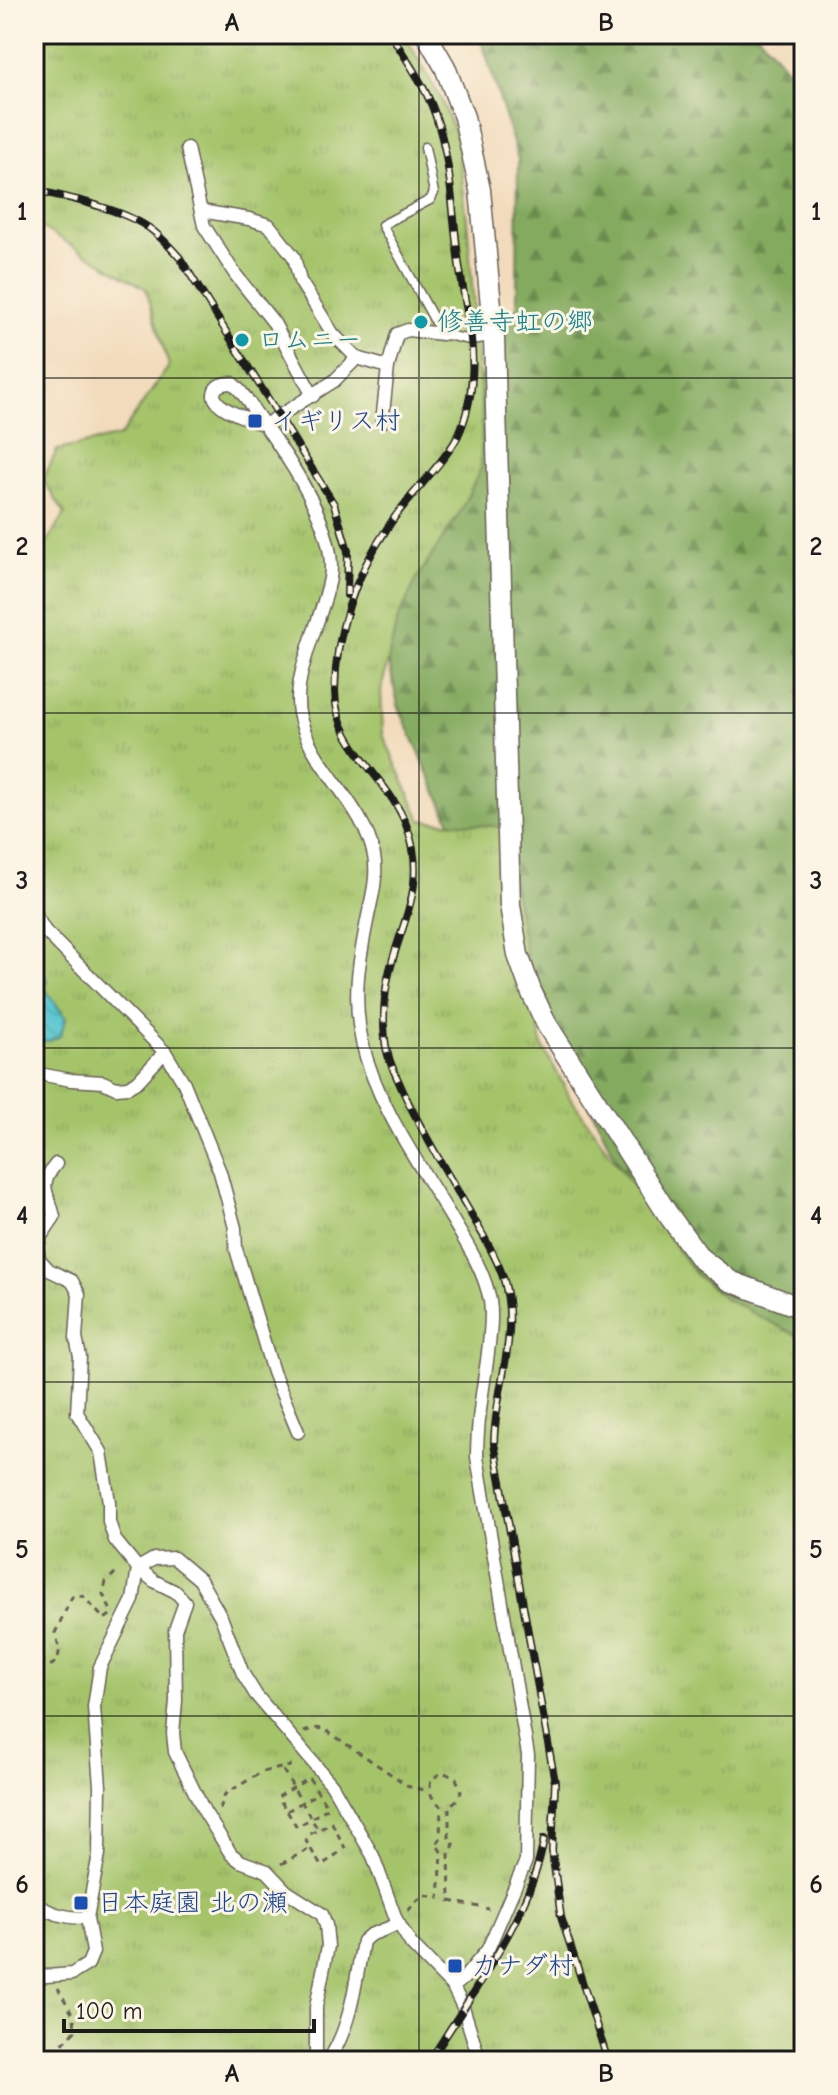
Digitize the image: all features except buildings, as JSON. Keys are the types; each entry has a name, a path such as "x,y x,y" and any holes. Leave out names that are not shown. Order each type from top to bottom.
{"street":[{"path":"426,34 445,67 464,117 480,190 494,337 510,905 518,955 547,1025 667,1213 700,1258 730,1281 804,1309"},
{"path":"187,148 204,226 274,323 313,396"},
{"path":"201,211 269,225 294,257 300,281 323,320 357,358 388,367"},
{"path":"382,422 388,367 397,334 408,330 442,334"},
{"path":"357,358 334,381 265,425 299,475 330,551 331,577 305,663 298,709 302,726 324,769 365,828 375,857 374,885 355,990 365,1051 387,1107 467,1244 490,1302 490,1340 477,1429 477,1457 528,1755 526,1861 488,1949 453,1987"},
{"path":"34,913 45,931 165,1052 184,1083 220,1172 235,1228 236,1249 273,1372 298,1432"},
{"path":"34,1073 103,1082 116,1088 128,1087 138,1081 165,1052"},
{"path":"56,1164 44,1183 54,1217 37,1248 39,1259 49,1270 72,1281 79,1294 77,1413 101,1452 109,1522 115,1540 138,1568 154,1581 176,1592 185,1602 175,1630 175,1752 184,1774 231,1854 240,1861 267,1871 286,1891 322,1914 328,1946 316,2007 316,2061"},
{"path":"138,1568 154,1559 174,1558 200,1580 221,1617 243,1674 256,1695 332,1785 373,1856 399,1924 411,1944 453,1987 463,2007 480,2061"},
{"path":"34,1977 72,1974 88,1964 93,1952 87,1918 99,1854 100,1786 94,1707 100,1667 133,1600 138,1568"},
{"path":"34,1901 70,1918 87,1918"},
{"path":"328,2061 335,2051 353,1996 363,1941 370,1935 399,1924"},
{"path":"469,2061 473,2042"}],"lane":[{"path":"425,147 434,193 430,200 382,225 442,334 470,340 494,337"}],"path":[{"path":"34,1648 42,1661 52,1665 60,1653 55,1633 72,1597 83,1596 104,1619 111,1611 103,1594 106,1582 124,1566 138,1568"},
{"path":"216,1829 225,1794 262,1772 283,1770 290,1766 303,1732 314,1728 324,1729 410,1787 429,1791"},
{"path":"283,1770 318,1830"},
{"path":"399,1924 415,1902 425,1895 439,1898 442,1853 436,1844 440,1839 441,1806 432,1799 429,1791 431,1780 442,1772 456,1778 461,1792 449,1806 449,1838 454,1845 449,1853 450,1901 479,1905 503,1915"},
{"path":"309,1778 318,1793 328,1808 297,1827 278,1797 309,1778"},
{"path":"287,1811 318,1793"},
{"path":"332,1823 345,1848 321,1866 309,1849 306,1841 308,1835 332,1823"},
{"path":"267,1871 309,1849"},
{"path":"46,2061 75,2031 74,2017 49,1976"}],"green space":[{"name":"修善寺虹の郷","path":"34,34 404,34 440,97 458,142 482,418 481,468 460,512 416,580 396,624 381,692 383,735 421,820 503,827 542,1045 570,1097 695,1274 727,1300 804,1339 804,2061 34,2061 34,551 42,550 65,514 43,480 57,450 120,436 169,366 146,289 34,223"},
{"path":"477,34 758,34 804,89 804,1643 737,1402 463,851 398,705 379,619 408,522 517,307 518,159"}],"water":[{"path":"34,967 44,973 47,982 44,988 66,1018 60,1036 49,1041 34,1041"}],"railway":[{"path":"391,34 421,83 441,132 473,363 469,402 458,436 376,545 349,605 336,669 337,711 354,747 400,812 413,851 415,870 410,906 386,993 384,1024 387,1052 418,1122 493,1253 508,1298 508,1340 494,1443 555,1782 552,1851 561,1917 608,2061"},
{"path":"34,190 128,216 153,231 180,258 334,504 348,551 347,595"},
{"path":"430,2061 513,1925 537,1868 544,1839"}],"place":[{"name":"修善寺虹の郷","path":"421,322"},
{"name":"ロムニー","path":"242,340"},
{"name":"イギリス村","path":"255,421"},
{"name":"日本庭園 北の瀬","path":"81,1903"},
{"name":"カナダ村","path":"455,1966"}]}
